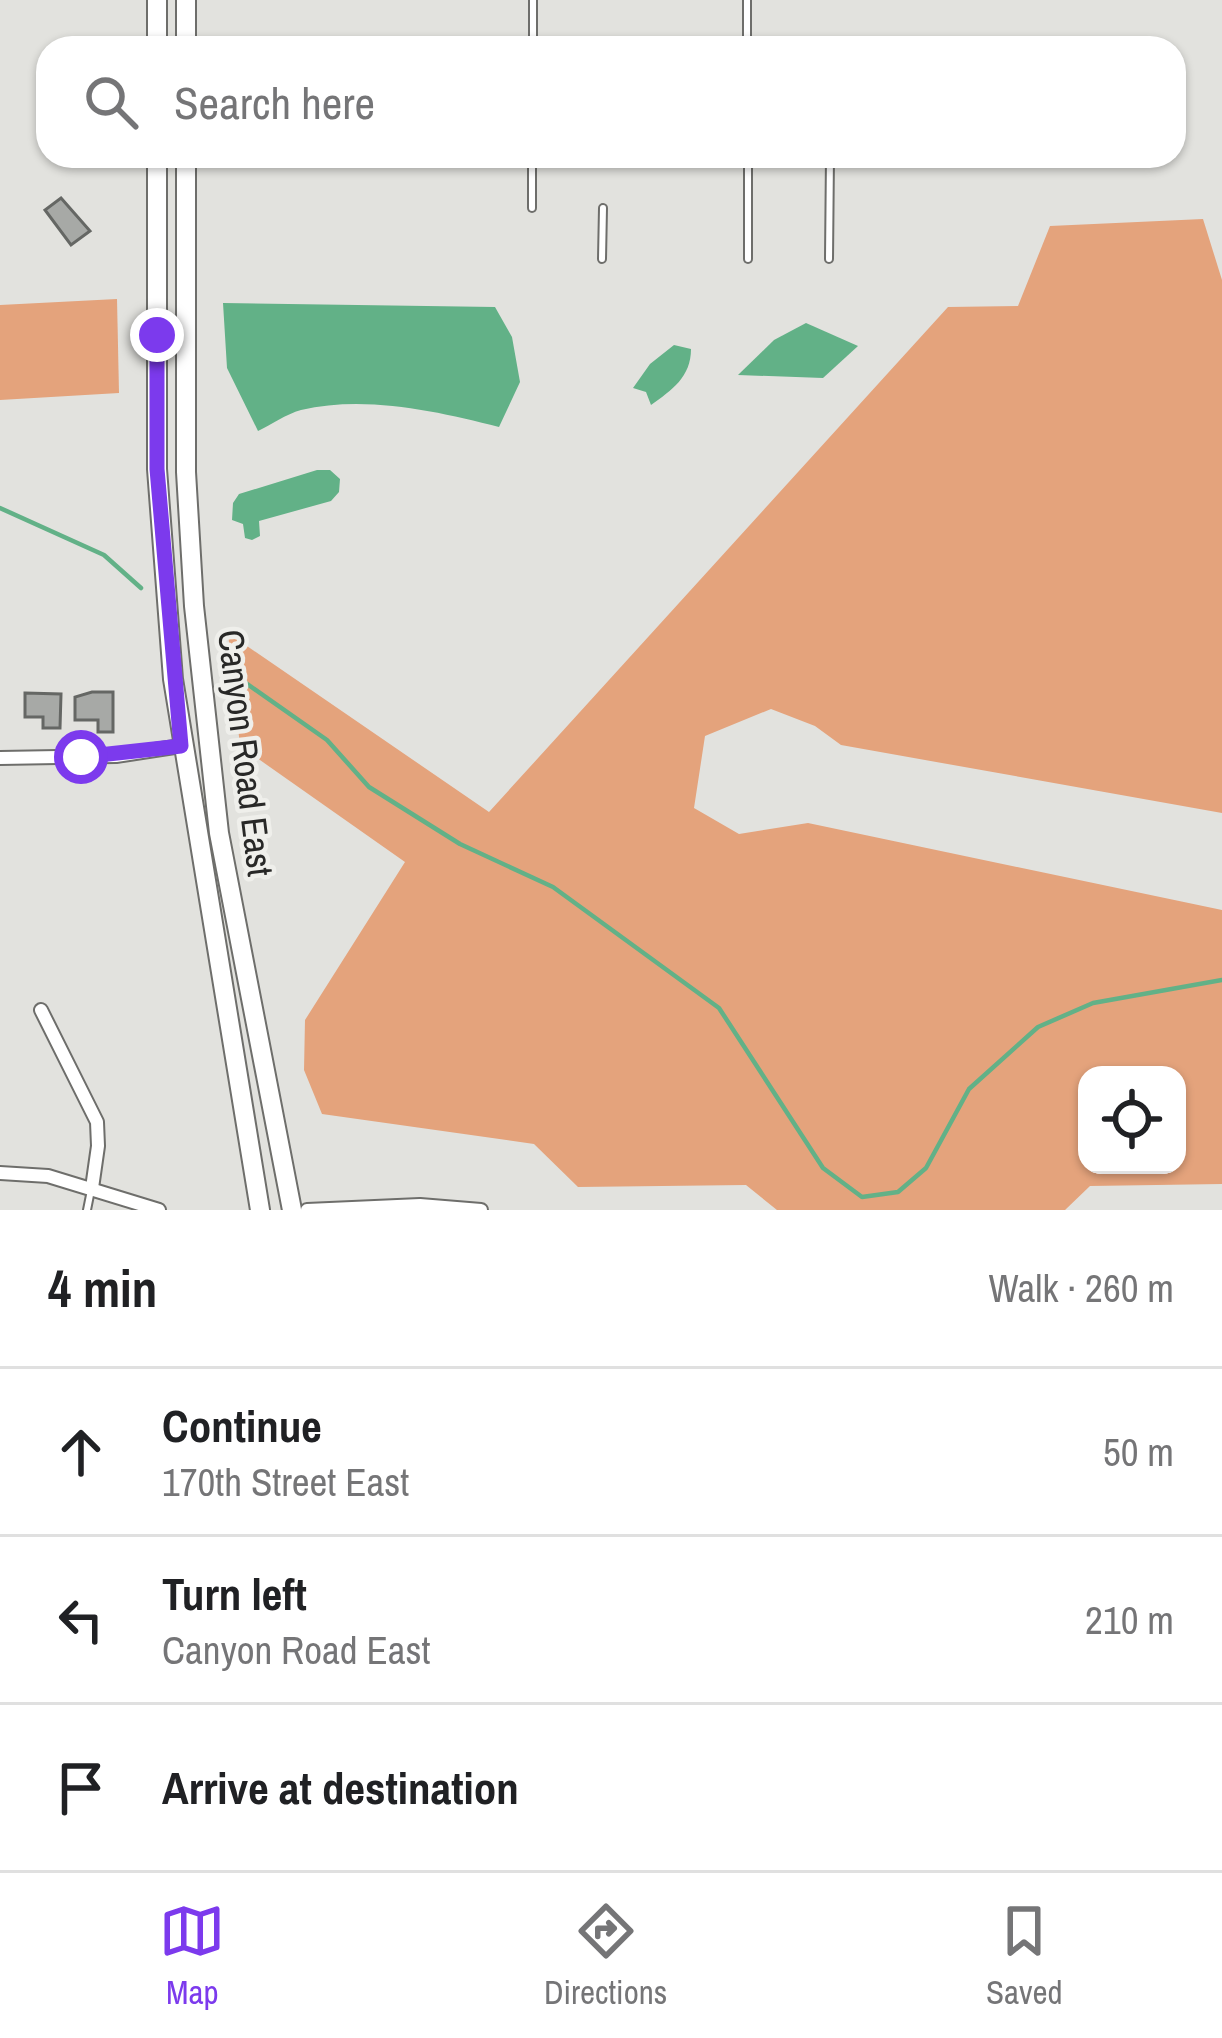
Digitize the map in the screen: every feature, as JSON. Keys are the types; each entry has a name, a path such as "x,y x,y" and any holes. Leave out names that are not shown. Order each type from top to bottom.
{"main road":[{"path":"157,0 157,36"},
{"path":"186,0 186,36"},
{"name":"Canyon Road East","path":"157,168 157,469 181,746 260,1210"},
{"name":"Canyon Road East","path":"186,168 187,472 194,606 219,833 292,1210"},
{"path":"181,746 188,746 197,756 219,833"}],"street":[{"path":"0,758 116,756 181,746"},
{"path":"41,1010 97,1122 92,1188"},
{"path":"0,1172 48,1176 159,1210"},
{"path":"307,1210 420,1204 481,1210"}],"lane":[{"path":"533,0 533,36"},
{"path":"747,0 747,36"},
{"path":"532,168 532,208"},
{"path":"748,168 748,259"},
{"path":"829,260 830,168"},
{"path":"602,259 603,208"},
{"path":"87,1210 92,1188"}],"shaded area":[{"path":"1203,219 1222,280 1222,813 841,745 815,726 771,709 705,736 694,808 739,834 808,823 1222,910 1222,1184 1090,1186 1065,1210 777,1210 746,1185 578,1187 534,1144 322,1114 304,1070 305,1020 405,862 240,746 228,633 489,812 948,307 1018,306 1050,226"},
{"path":"117,299 119,393 0,400 0,305"},
{"path":"223,303 495,307 512,337 520,382 499,427 426,411 350,404 301,410 258,431 227,368"},
{"path":"806,323 858,346 823,378 738,375 774,340"},
{"path":"674,345 691,349 688,367 673,388 651,405 646,392 633,388 650,364"},
{"path":"330,470 340,479 339,492 331,501 259,521 260,536 245,538 243,524 232,520 239,494"}],"building":[{"path":"61,198 90,231 71,245 45,210"},
{"path":"113,692 113,732 98,732 98,720 75,720 75,697"},
{"path":"25,693 61,694 60,728 43,728 43,717 25,717"}],"waterway":[{"path":"0,508 104,555 141,588"},
{"path":"243,681 327,740 369,787 460,844 553,887 719,1008 823,1168 862,1197 898,1192 926,1168 969,1089 1038,1027 1093,1003 1222,980"}],"route":[{"path":"81,757 181,746 157,469 157,335"}]}
